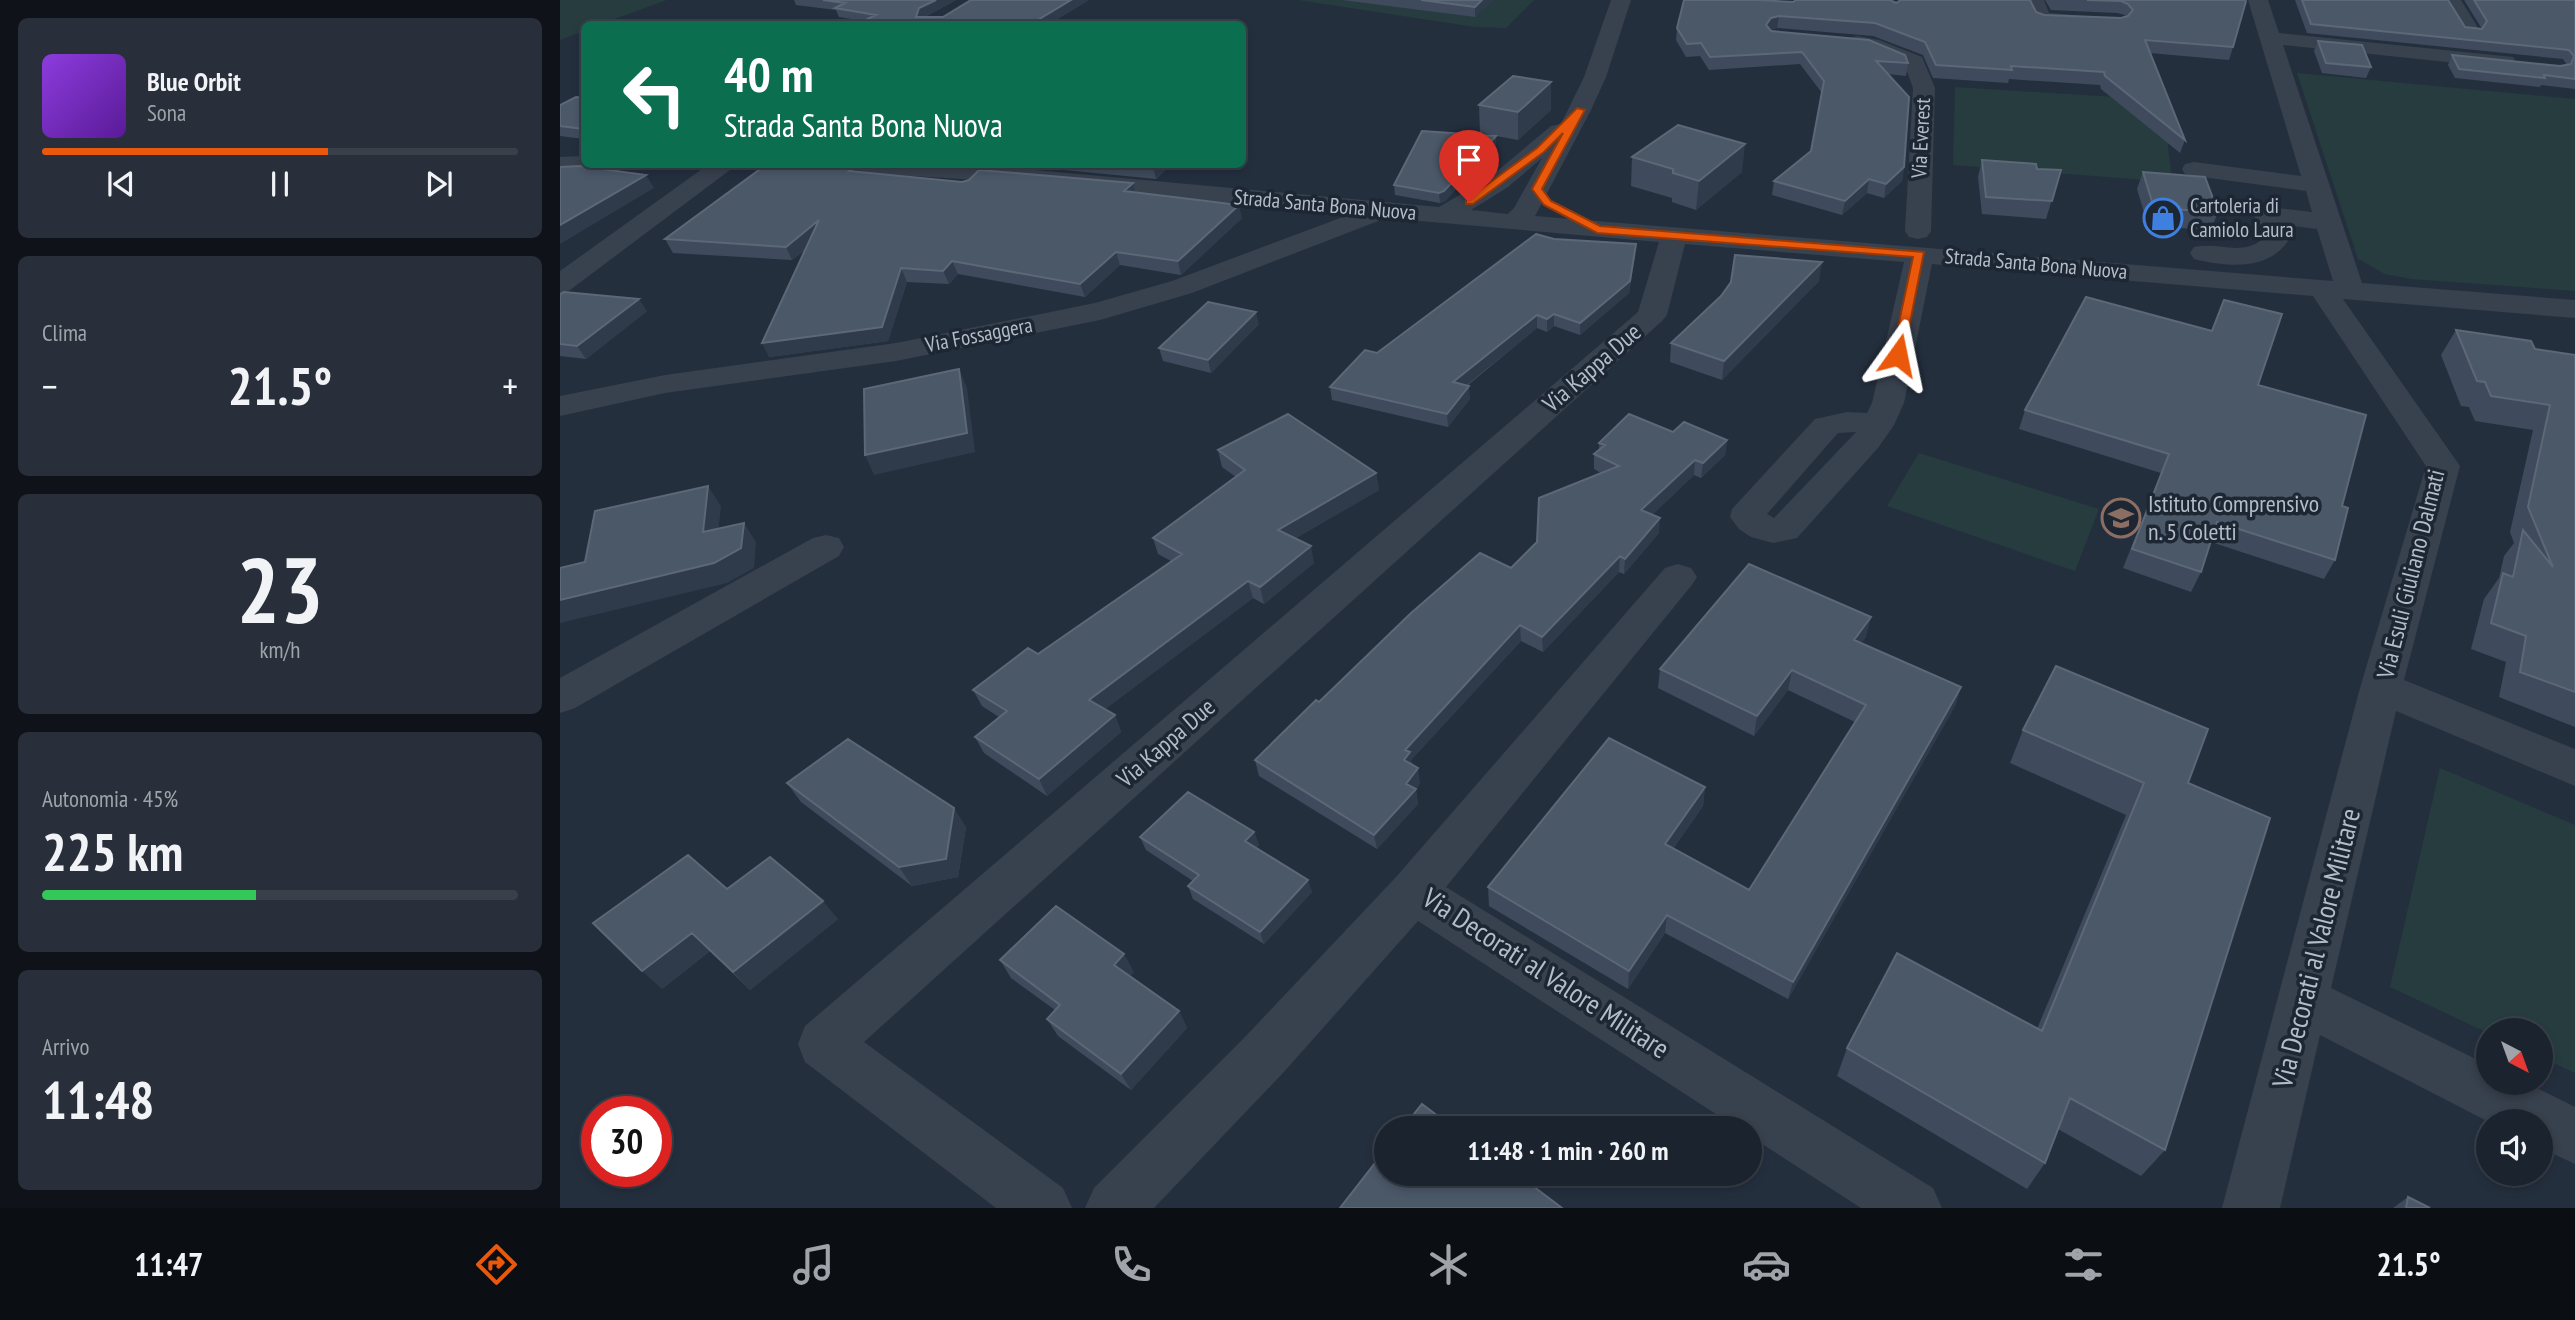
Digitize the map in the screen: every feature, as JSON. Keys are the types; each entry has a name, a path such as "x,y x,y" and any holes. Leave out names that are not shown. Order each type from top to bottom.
{"street":[{"path":"1541,150 1536,162 1503,207 1505,222 1525,212 1580,110 1595,77 1621,0"},
{"path":"2034,0 2042,19 2104,22"},
{"path":"2258,0 2329,222 2336,289"},
{"path":"2451,0 2470,31"},
{"path":"2270,38 2528,64"},
{"name":"Via Everest","path":"1831,41 1872,44 1914,62 1924,88 1919,243 1888,403 1878,425"},
{"path":"1443,216 1489,189 1541,150 1580,110"},
{"path":"560,164 581,163"},
{"path":"560,284 720,168"},
{"name":"Strada Santa Bona Nuova","path":"895,168 1012,175 1674,236 1919,243 2336,289 2575,309"},
{"path":"2194,169 2316,185"},
{"path":"1759,219 1919,243 2256,255 2269,250 2275,241 2259,177"},
{"path":"1537,189 1542,198 1558,211 1597,229"},
{"name":"Via Fossaggera","path":"560,406 640,388 896,352 1100,311 1182,288 1385,210"},
{"path":"2267,215 2329,222"},
{"name":"Via Kappa Due","path":"1043,1208 824,1044 1653,315 1674,236"},
{"name":"Via Esuli Giuliano Dalmati","path":"2336,289 2443,466 2381,688 2575,768"},
{"path":"560,697 826,547"},
{"name":"Via Decorati al Valore Militare","path":"1678,577 1413,892 1913,1208"},
{"name":"Via Decorati al Valore Militare","path":"2251,1208 2381,688"},
{"path":"1114,1208 1264,1055 1413,892"},
{"path":"2303,1000 2575,1136"}],"green space":[{"path":"560,0 667,0 609,21 581,21 581,32 560,40"},
{"path":"1298,0 1534,0 1506,28 1475,27"},
{"path":"2297,73 2575,99 2575,291 2411,279 2385,274 2358,259"},
{"path":"1955,87 2163,100 2172,182 1953,165"},
{"path":"1919,453 2099,509 2075,571 1887,506"},
{"path":"2440,768 2575,825 2575,1073 2553,1063 2553,1018 2476,1018 2476,1027 2390,987"}],"building":[{"path":"823,0 936,0 919,8 916,17 943,17 971,0 1071,0 1036,21 863,21 876,15 835,8 845,3"},
{"path":"1421,0 1482,0 1475,7"},
{"path":"1684,0 1890,0 1896,3 1901,0 2030,0 2036,12 2044,15 2121,18 2128,16 2133,10 2128,4 2121,1 2087,0 2246,1 2233,47 2145,40 2185,140 2105,76 2104,72 2011,66 2012,70 1936,65 1925,42 1875,23 1779,16 1771,18 1766,25 1771,31 1869,40 1905,55 1908,63 1876,61 1909,97 1904,167 1886,184 1869,179 1845,201 1774,181 1811,151 1824,81 1802,52 1710,57 1701,43 1687,44 1677,28"},
{"path":"2302,0 2448,0 2465,27 2482,29 2487,21 2474,0 2575,0 2575,79 2459,69 2452,55 2560,66 2571,64 2574,56 2569,50 2311,24"},
{"path":"2318,41 2362,45 2371,67 2326,63"},
{"path":"1513,76 1551,82 1518,112 1479,105"},
{"path":"576,97 581,98 581,129 560,126 560,105"},
{"path":"1678,125 1745,144 1699,181 1673,173 1673,169 1632,157"},
{"path":"1422,131 1496,136 1444,191 1439,193 1394,185"},
{"path":"1982,160 2036,164 2037,169 2061,170 2052,201 1986,197"},
{"path":"580,166 646,175 560,225 560,167"},
{"path":"762,168 853,168 849,171 962,182 969,180 979,170 1133,183 1124,191 1239,205 1178,261 1116,252 1080,284 952,261 943,271 901,268 882,327 762,343 819,220 786,247 665,239"},
{"path":"2143,172 2205,177 2218,212 2154,208"},
{"path":"1536,234 1554,239 1636,244 1630,281 1580,323 1554,314 1547,319 1537,315 1453,382 1469,386 1447,414 1330,387 1365,350 1377,353"},
{"path":"1735,255 1822,262 1724,361 1671,343 1721,296 1731,282"},
{"path":"564,292 639,299 577,346 560,344 560,294"},
{"path":"2086,297 2212,331 2224,300 2282,314 2258,385 2366,415 2342,506 2348,508 2335,560 2217,522 2201,572 2132,549 2169,454 2025,410"},
{"path":"1208,302 1256,312 1208,360 1159,348"},
{"path":"2456,330 2531,341 2535,349 2575,355 2575,692 2520,672 2526,636 2491,623 2503,573 2513,577 2523,530 2553,567 2528,507 2550,405 2491,396 2485,382 2477,381"},
{"path":"959,369 967,433 865,455 864,389"},
{"path":"1288,414 1376,473 1278,530 1311,546 1260,587 1248,581 1089,700 1115,715 1039,779 975,737 1007,711 973,690 1028,648 1038,654 1182,554 1153,538 1245,470 1218,450"},
{"path":"1629,414 1673,432 1684,422 1727,440 1703,463 1695,460 1641,510 1660,518 1625,559 1620,556 1542,637 1520,625 1405,750 1410,752 1404,760 1418,768 1406,784 1416,789 1374,835 1255,760 1316,700 1319,702 1410,614 1480,553 1511,568 1537,542 1539,498 1619,466 1594,454 1605,445 1599,443"},
{"path":"708,486 703,532 744,523 741,548 714,563 560,600 560,568 585,562 595,511"},
{"path":"1749,564 1871,617 1854,640 1961,687 1793,982 1667,915 1629,971 1488,887 1609,738 1705,787 1665,844 1749,890 1866,705 1792,670 1757,716 1660,669"},
{"path":"2056,666 2208,729 2188,783 2270,818 2165,1150 2070,1098 2045,1163 1847,1048 1897,953 2042,1031 2144,783 2023,730"},
{"path":"848,739 954,808 946,859 899,867 787,783"},
{"path":"1188,792 1254,832 1245,841 1308,880 1260,932 1188,886 1199,875 1140,837"},
{"path":"688,855 727,889 770,857 823,901 733,972 692,933 642,971 593,923"},
{"path":"1056,906 1124,954 1114,965 1179,1011 1121,1074 1047,1019 1060,1005 1000,960"},
{"path":"1422,1104 1438,1116 1412,1116"},
{"path":"1374,1164 1374,1186 1533,1186 1562,1208 1340,1208"},
{"path":"2408,1197 2430,1208 2406,1208"}],"place":[{"name":"Cartoleria di Camiolo Laura","path":"2163,218"},
{"name":"Istituto Comprensivo n. 5 Coletti","path":"2121,518"}],"route":[{"path":"1469,202 1499,182 1530,155 1541,150 1580,110 1537,189 1547,203 1597,229 1920,254 1898,355"}]}
